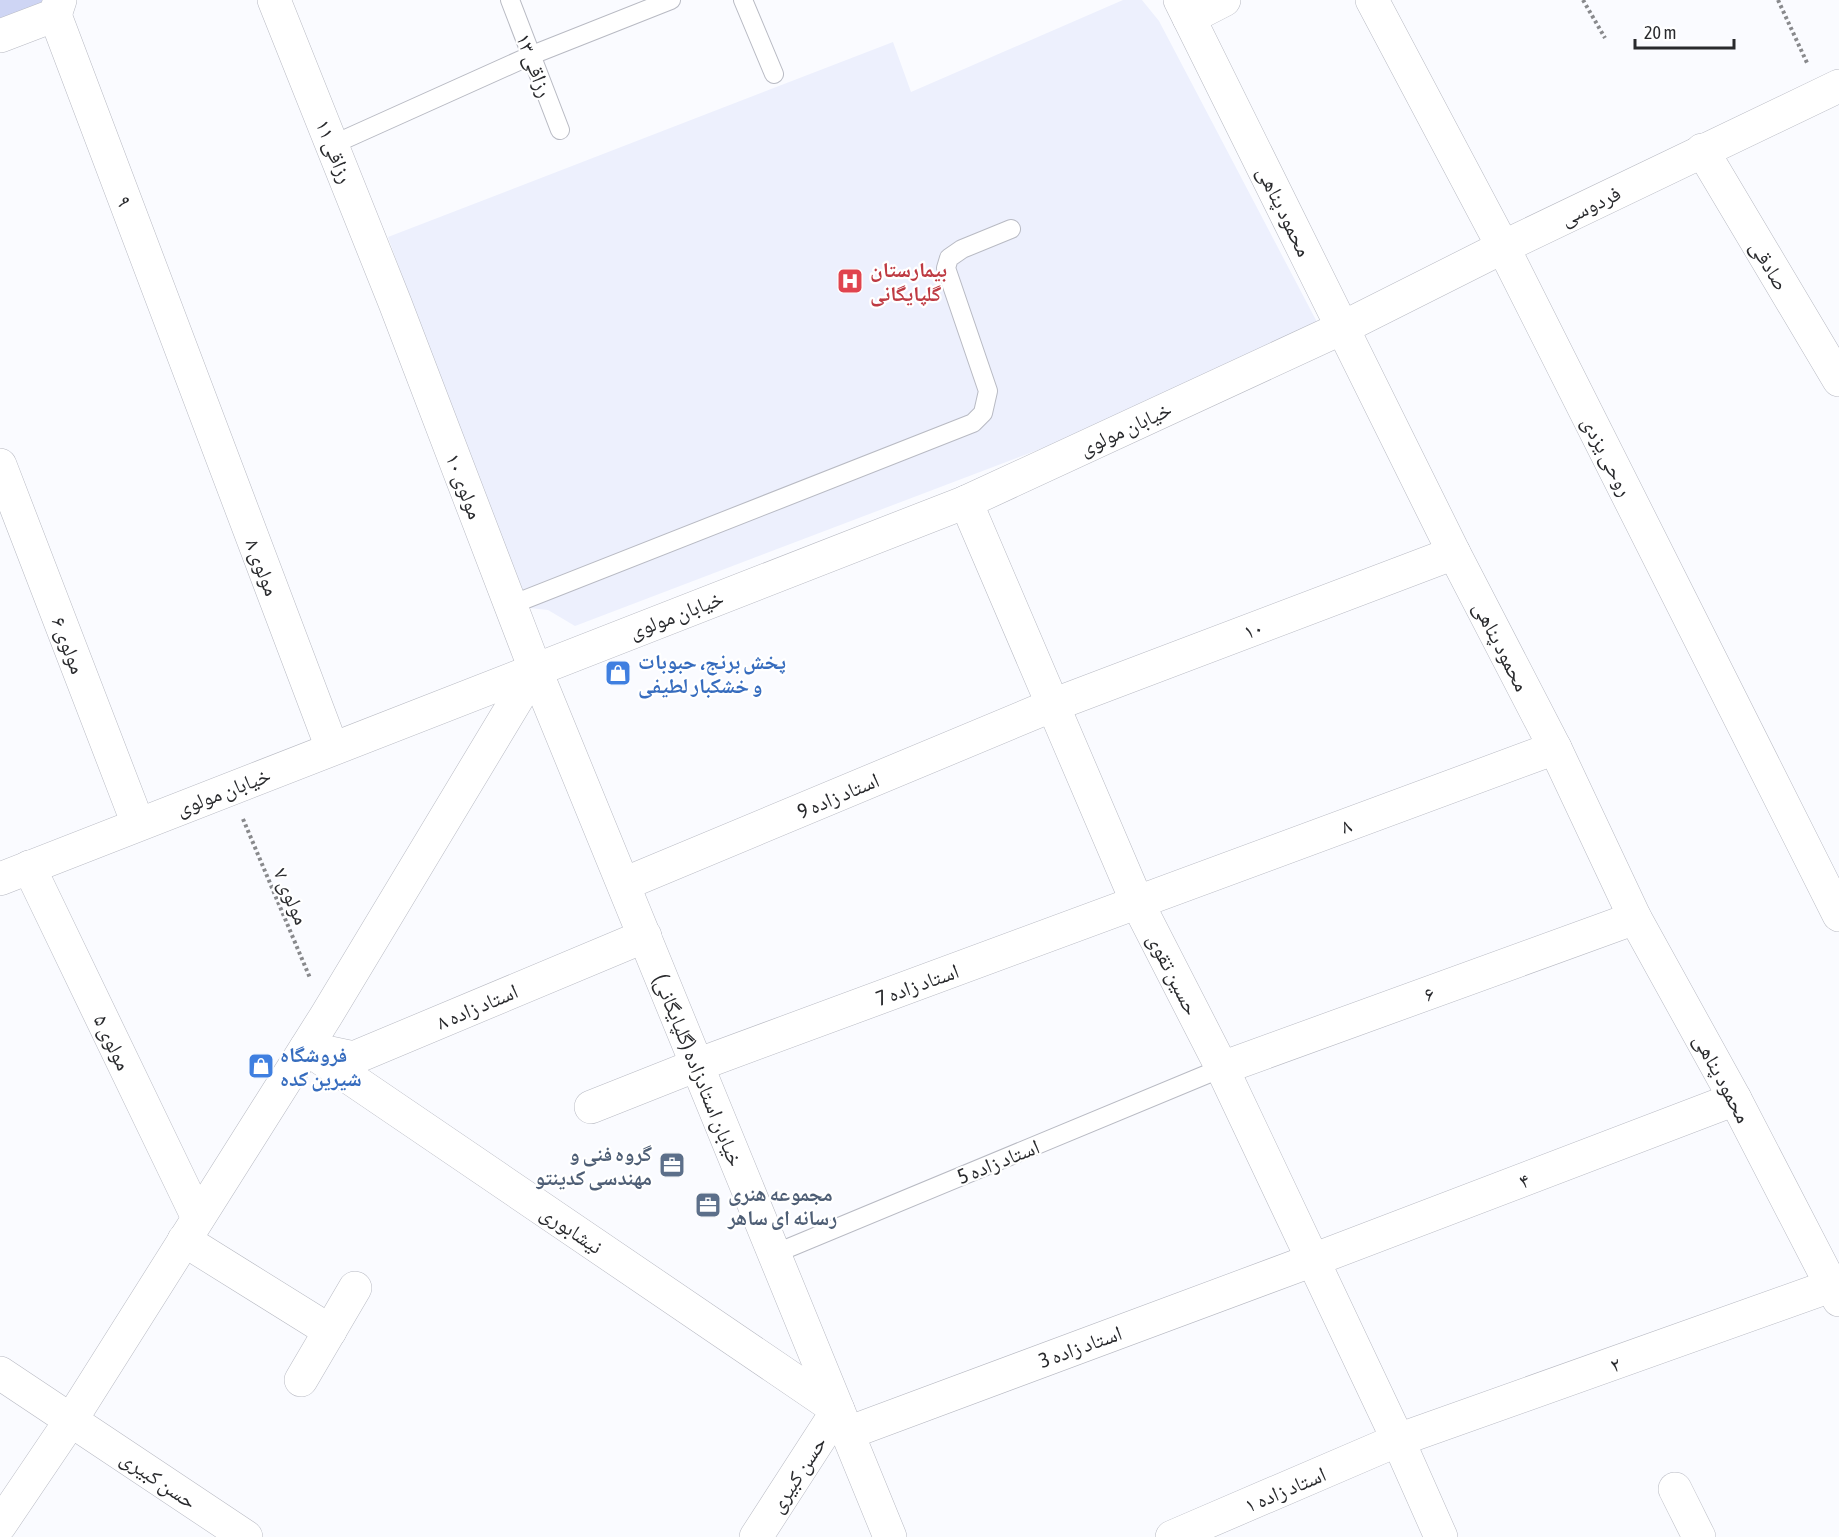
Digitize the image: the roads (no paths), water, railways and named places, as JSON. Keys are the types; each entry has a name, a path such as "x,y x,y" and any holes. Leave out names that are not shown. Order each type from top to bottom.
{"street":[{"name":"رزاقی ۱۱","path":"274,0 395,303"},
{"path":"1184,9 1224,0"},
{"name":"روحی یزدی","path":"1372,0 1503,247 1839,915"},
{"path":"0,36 57,8"},
{"name":"۹","path":"57,8 195,387"},
{"name":"محمود پناهی","path":"1184,9 1454,553 1555,748 1635,918 1837,1290"},
{"name":"فردوسی","path":"1342,328 1503,247 1830,90"},
{"name":"صادقی","path":"1702,150 1839,380"},
{"name":"مولوی ۱۰","path":"395,303 536,669"},
{"name":"خیابان مولوی","path":"14,873 966,502 1342,328"},
{"name":"مولوی ۸","path":"195,387 332,748"},
{"name":"مولوی ۶","path":"0,465 138,824"},
{"name":"حسین تقوی","path":"966,502 1137,902 1222,1068 1398,1440 1441,1537"},
{"name":"۱۰","path":"1053,705 1454,553"},
{"path":"0,1525 71,1420 306,1048 536,669"},
{"name":"خیابان استادزاده (گلپایگانی)","path":"536,669 890,1537"},
{"name":"استاد زاده 9","path":"624,884 1053,705"},
{"name":"۸","path":"1137,902 1555,748"},
{"name":"مولوی ۵","path":"14,873 191,1229"},
{"name":"استاد زاده 7","path":"591,1107 697,1065 1137,902"},
{"name":"۶","path":"1222,1068 1635,918"},
{"name":"استاد زاده ۸","path":"306,1048 356,1057 645,936"},
{"name":"نیشابوری","path":"306,1048 843,1422"},
{"name":"۴","path":"1313,1260 1735,1099"},
{"path":"191,1229 330,1330"},
{"name":"استاد زاده 3","path":"843,1422 1313,1260"},
{"path":"301,1380 354,1288"},
{"name":"۲","path":"1398,1440 1837,1290"},
{"name":"حسن کبیری","path":"0,1373 246,1537"},
{"name":"حسن کبیری","path":"756,1537 843,1422"},
{"name":"استاد زاده ۱","path":"1172,1537 1398,1440"},
{"path":"1675,1489 1699,1537"}],"lane":[{"name":"رزاقی ۱۳","path":"510,0 560,130"},
{"path":"332,145 532,55 671,0"},
{"path":"743,0 774,74"},
{"path":"511,604 973,423 983,413 987,391 946,268 950,258 963,249 1011,230"},
{"name":"استاد زاده 5","path":"774,1254 1222,1068"}],"place":[{"name":"بیمارستان گلپایگانی","path":"850,281"},
{"name":"پخش برنج، حبوبات و خشکبار لطیفی","path":"618,673"},
{"name":"فروشگاه شیرین کده","path":"261,1066"},
{"name":"گروه فنی و مهندسی کدینتو","path":"672,1165"},
{"name":"مجموعه هنری رسانه ای ساهر","path":"708,1205"}]}
